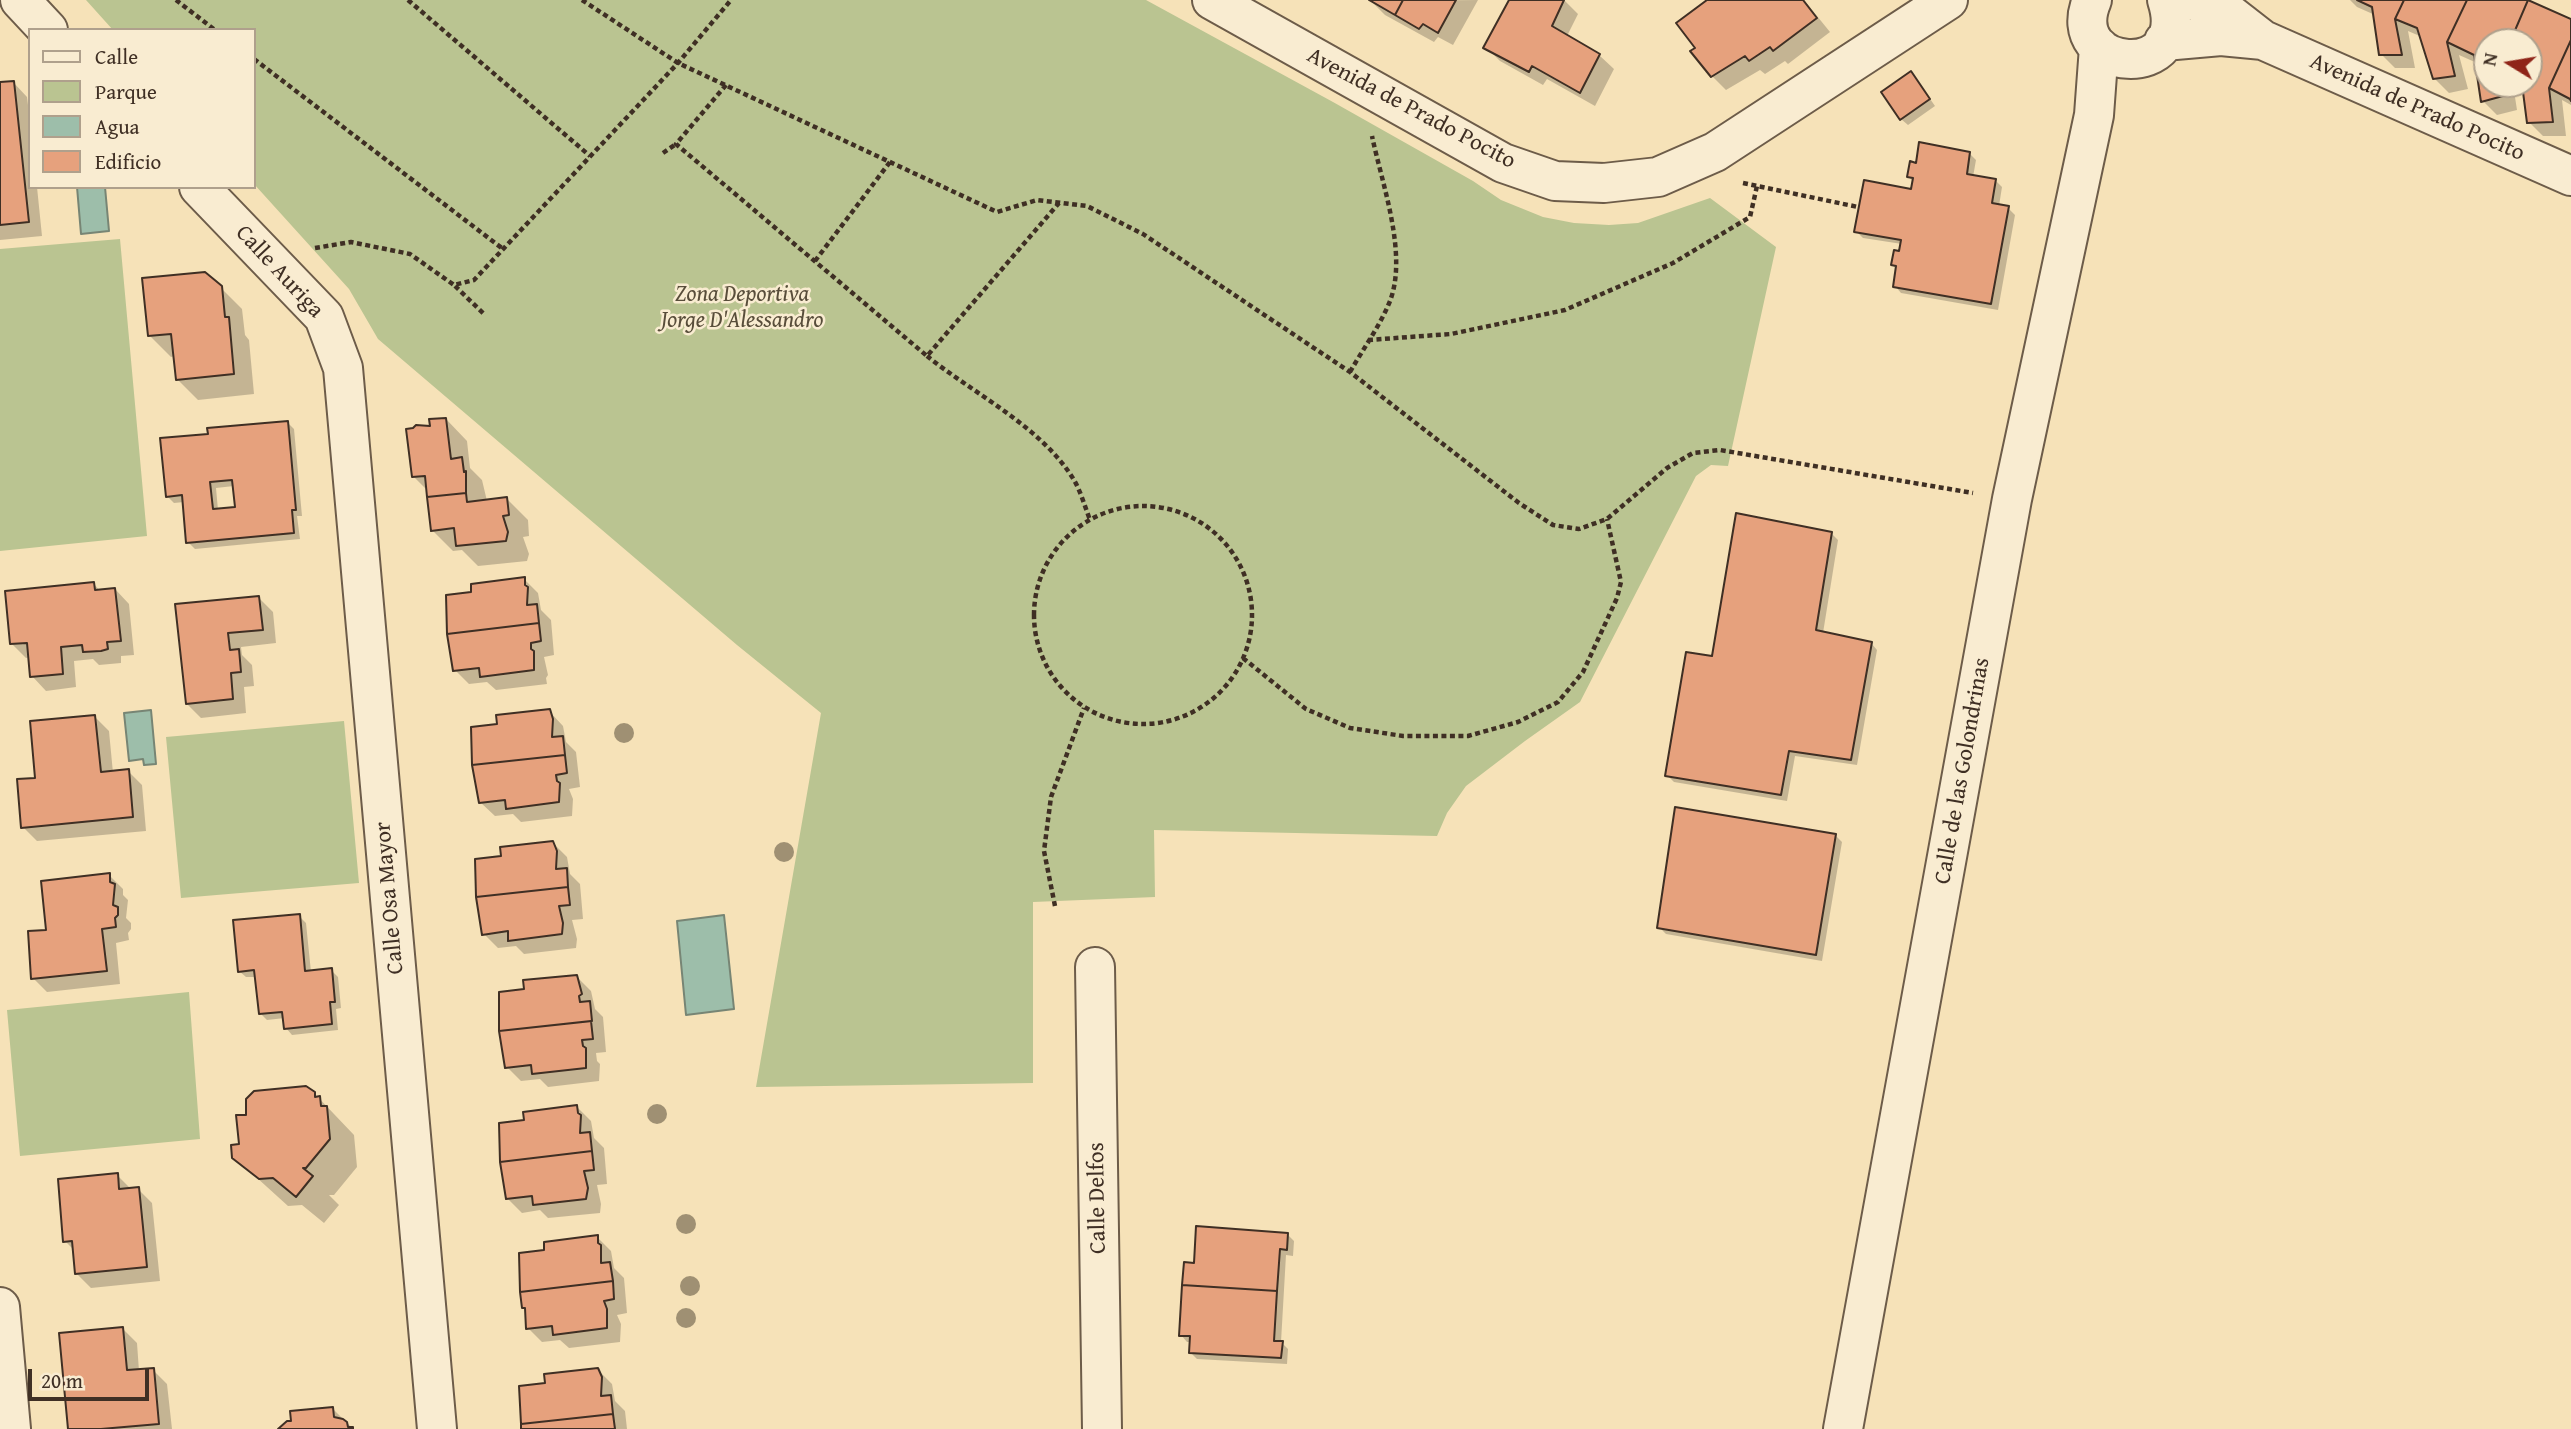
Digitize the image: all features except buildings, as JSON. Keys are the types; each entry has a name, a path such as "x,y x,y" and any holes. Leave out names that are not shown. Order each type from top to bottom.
{"street":[{"path":"20,0 46,28"},
{"name":"Avenida de Prado Pocito","path":"1212,0 1503,163 1555,181 1604,183 1658,177 1715,152 1948,0"},
{"path":"2085,17 2121,60 2149,51 2171,20 2167,0"},
{"name":"Avenida de Prado Pocito","path":"2193,0 2227,12 2263,40 2571,176"},
{"name":"Calle de las Golondrinas","path":"1843,1429 2012,499 2094,116 2085,17"},
{"name":"Avenida de Prado Pocito","path":"2149,51 2221,36 2263,40"},
{"name":"Calle de las Golondrinas","path":"2094,116 2149,51"},
{"name":"Calle Auriga","path":"201,189 324,317 343,368"},
{"name":"Calle Osa Mayor","path":"343,368 438,1429"},
{"name":"Calle Delfos","path":"1095,967 1102,1429"},
{"path":"0,1307 12,1429"}],"path":[{"path":"176,0 212,28"},
{"path":"408,0 590,156"},
{"path":"582,0 678,62 997,212 1037,200 1087,206 1143,234 1350,372 1518,503 1553,525 1579,529 1607,519 1667,468 1693,453 1720,450 2012,499"},
{"path":"454,285 474,280 678,62 731,0"},
{"path":"256,61 503,249"},
{"path":"663,153 676,144 726,85"},
{"path":"1350,372 1390,301 1398,267 1395,237 1369,126"},
{"path":"676,144 927,356 1002,408 1049,450 1073,480 1090,520"},
{"path":"815,261 890,162"},
{"path":"1735,182 1858,207"},
{"path":"1368,340 1451,334 1565,310 1673,263 1750,217 1757,186"},
{"path":"927,356 1060,202"},
{"path":"266,257 351,242 410,254 454,285 485,315"},
{"path":"1142,506 1169,509 1194,518 1216,534 1234,555 1245,579 1251,605 1251,632 1243,658 1230,681 1211,701 1188,715 1162,723 1135,724 1109,719 1084,708 1065,691 1050,672 1034,625 1035,599 1042,575 1054,553 1070,534 1090,520 1115,509 1142,506"},
{"path":"1243,658 1306,709 1350,728 1403,736 1468,736 1518,722 1558,702 1583,672 1617,597 1621,582 1607,519"},
{"path":"1055,906 1044,850 1051,797 1084,708"}],"green space":[{"name":"Zona Deportiva Jorge D'Alessandro","path":"86,0 1146,0 1333,102 1473,181 1501,200 1543,217 1574,223 1638,223 1710,198 1776,247 1728,466 1711,465 1696,476 1580,702 1466,786 1447,813 1437,836 1154,830 1155,897 1033,902 1033,1083 756,1087 821,713 737,645 378,339 349,289 256,186 256,28 111,28"},
{"path":"120,239 147,536 0,551 0,249"},
{"path":"344,721 359,883 181,898 166,737"},
{"path":"189,992 200,1139 20,1156 7,1010"}],"water":[{"path":"77,189 105,189 109,231 81,234"},
{"path":"151,710 156,764 144,765 143,759 129,761 124,713"},
{"path":"724,915 734,1009 686,1015 677,921"}]}
